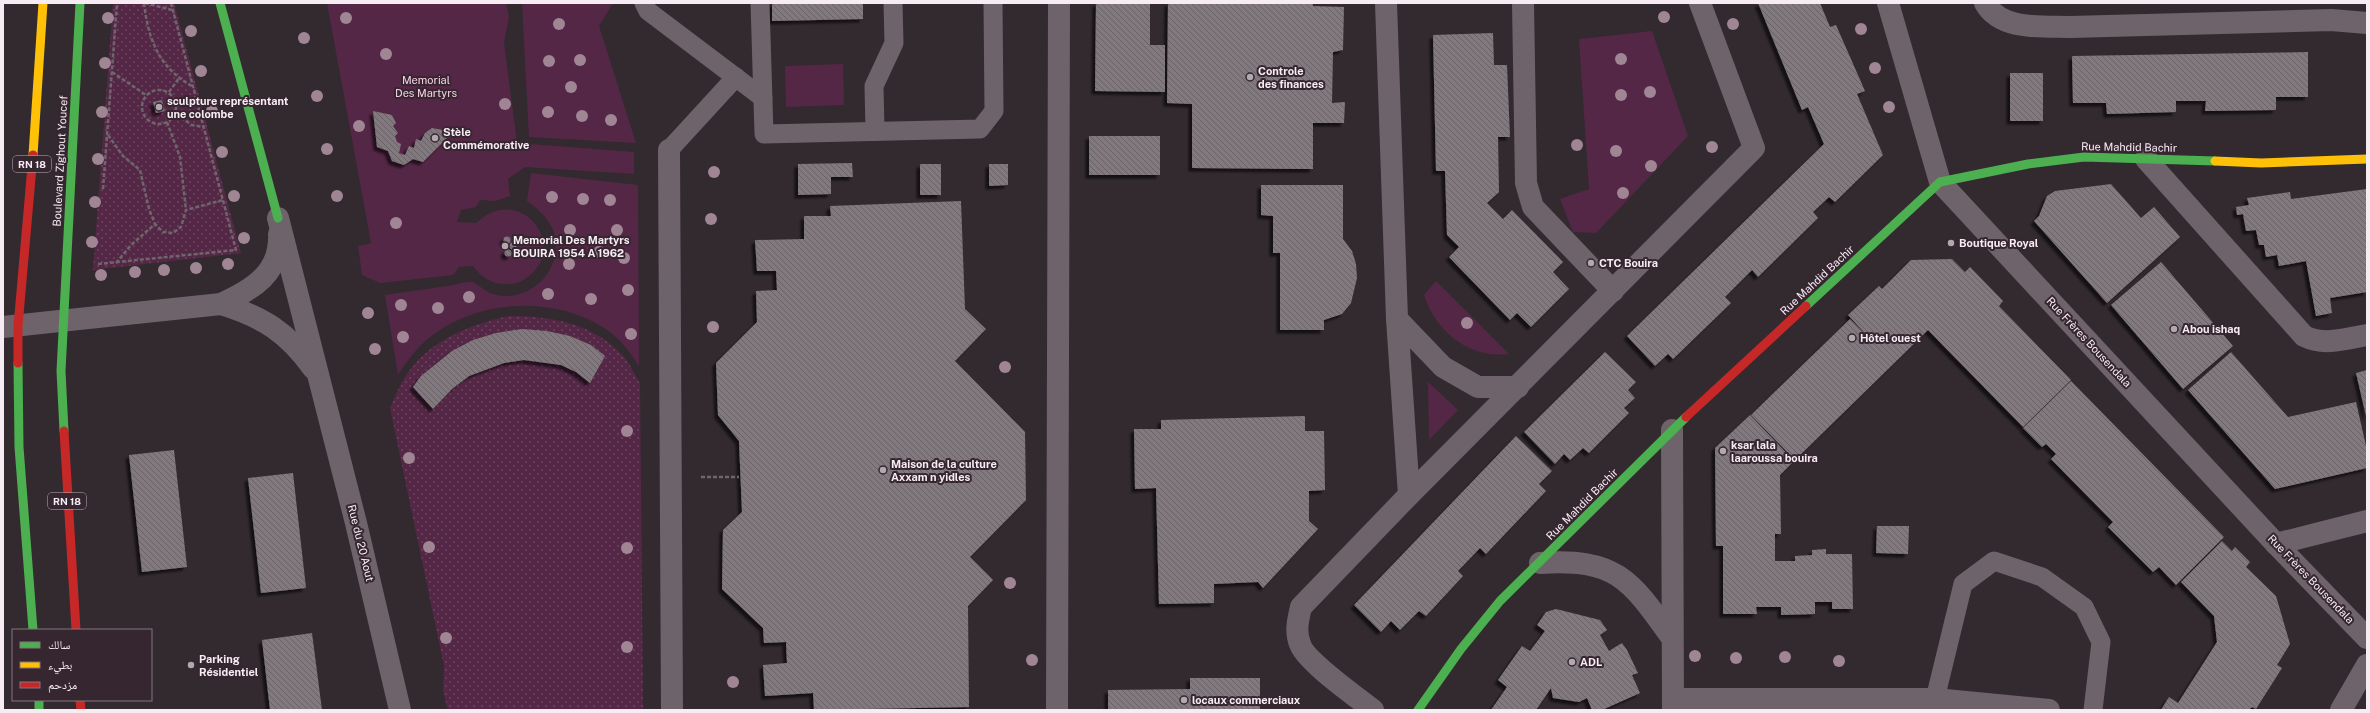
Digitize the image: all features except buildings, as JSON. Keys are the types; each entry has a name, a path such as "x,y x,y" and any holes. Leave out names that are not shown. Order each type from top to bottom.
{"main road":[{"name":"RN 18","path":"33,629 11,326 27,241 43,3"},
{"name":"Boulevard Zighout Youcef","path":"64,321 80,3"},
{"path":"220,3 278,218"},
{"name":"Rue Mahdid Bachir","path":"1418,710 1461,649 1495,607 1672,430 1940,182 2028,164 2084,157 2261,162 2367,159"},
{"name":"RN 18","path":"64,321 61,371 76,629"}],"street":[{"path":"1057,710 1059,3"},
{"path":"1386,3 1397,319 1409,495"},
{"path":"1523,3 1526,183 1533,207 1613,291"},
{"path":"1373,710 1308,657 1300,645 1297,628 1301,607 1409,495 1754,148 1700,3"},
{"name":"Rue Frères Bousendala","path":"1888,3 1940,182 2276,544 2367,638"},
{"path":"1985,3 1989,9 2007,22 2027,26 2070,27 2331,20 2367,23"},
{"path":"669,150 672,710"},
{"path":"2146,159 2304,336 2313,340 2326,342 2367,335"},
{"path":"11,326 221,304 248,292 269,271 279,242 278,218"},
{"name":"Rue du 20 Aout","path":"278,218 356,523 400,710"},
{"path":"221,304 243,311 275,328 293,342 319,377"},
{"path":"1397,319 1443,367 1478,387 1518,387"},
{"path":"1672,430 1673,705 1935,699 2049,710"},
{"path":"2276,544 2367,521"},
{"path":"1540,563 1569,562 1594,564 1611,572 1635,590 1672,638"},
{"path":"2341,710 2367,665"}],"lane":[{"path":"644,3 648,11 763,98"},
{"path":"760,3 764,134 980,129 994,111 993,3"},
{"path":"875,131 874,86 894,43 894,3"},
{"path":"669,150 736,77"},
{"path":"1935,699 1963,584 1994,561 2042,577 2084,607 2101,642 2093,710"}],"path":[{"path":"103,196 117,3"},
{"path":"172,10 144,3 151,40 158,56 179,78 192,86"},
{"path":"98,258 98,265 236,250 170,3"},
{"path":"112,72 146,96"},
{"path":"169,92 179,78"},
{"path":"159,89 169,92 176,102 176,114 167,122 157,124 147,120 142,105 146,96 159,89"},
{"path":"176,114 192,125 204,128"},
{"path":"107,135 123,156 140,170 149,209 155,224 163,232 173,233 181,227 186,210 180,157 167,122"},
{"path":"186,210 223,200"},
{"path":"116,263 131,245 155,224"},
{"path":"670,476 739,477"}],"green space":[{"path":"113,3 174,3 241,253 93,270"},
{"name":"Memorial Des Martyrs","path":"327,3 506,3 509,17 504,42 517,143 634,152 634,174 525,167 508,179 510,196 495,201 480,200 476,207 461,210 457,222 476,223 492,212 508,209 522,213 534,222 541,234 544,248 540,263 529,276 519,282 503,284 493,282 485,278 473,266 459,267 453,275 380,283 362,275 358,246 371,243"},
{"path":"522,3 613,3 599,26 636,143 529,137"},
{"path":"1652,31 1688,136 1596,233 1573,232 1560,199 1589,189 1579,39"},
{"path":"843,64 844,105 786,107 785,66"},
{"path":"531,173 638,185 639,366 619,340 604,328 585,318 563,311 541,307 518,306 496,308 453,322 423,343 398,375 385,295 472,282 487,292 493,294 504,296 515,295 534,287 549,271 554,261 556,250 555,235 549,222 527,201"},
{"path":"1436,281 1509,354 1481,352 1456,340 1446,331 1437,321 1429,308 1424,295"},
{"path":"509,316 525,316 556,320 586,329 612,345 624,357 640,383 643,710 448,710 443,692 444,666 390,408 407,374 419,359 430,350 442,341 467,328"},
{"path":"1428,382 1458,410 1429,440"}],"traffic: fast":[{"path":"64,431 61,371 80,3"},
{"path":"220,3 278,218"},
{"path":"1806,306 1940,182 2028,164 2084,157 2215,161"},
{"path":"18,363 19,447 33,629"},
{"path":"1418,710 1461,649 1500,601 1686,417"},
{"path":"39,701 39,710"}],"traffic: slow":[{"path":"33,155 43,3"},
{"path":"2215,161 2261,163 2367,159"}],"traffic: jam":[{"path":"18,363 18,326 33,155"},
{"path":"1686,417 1806,306"},
{"path":"64,431 76,629"},
{"path":"80,701 81,710"}],"place":[{"name":"Controle des finances","path":"1250,77"},
{"name":"sculpture représentant une colombe","path":"159,107"},
{"name":"Stèle Commémorative","path":"435,138"},
{"name":"Boutique Royal","path":"1951,243"},
{"name":"Memorial Des Martyrs BOUIRA 1954 A 1962","path":"505,246"},
{"name":"CTC Bouira","path":"1591,263"},
{"name":"Abou ishaq","path":"2174,329"},
{"name":"Hôtel ouest","path":"1852,338"},
{"name":"ksar lala laaroussa bouira","path":"1723,451"},
{"name":"Maison de la culture Axxam n yidles","path":"883,470"},
{"name":"ADL","path":"1572,662"},
{"name":"Parking Résidentiel","path":"191,665"},
{"name":"locaux commerciaux","path":"1184,700"}]}
